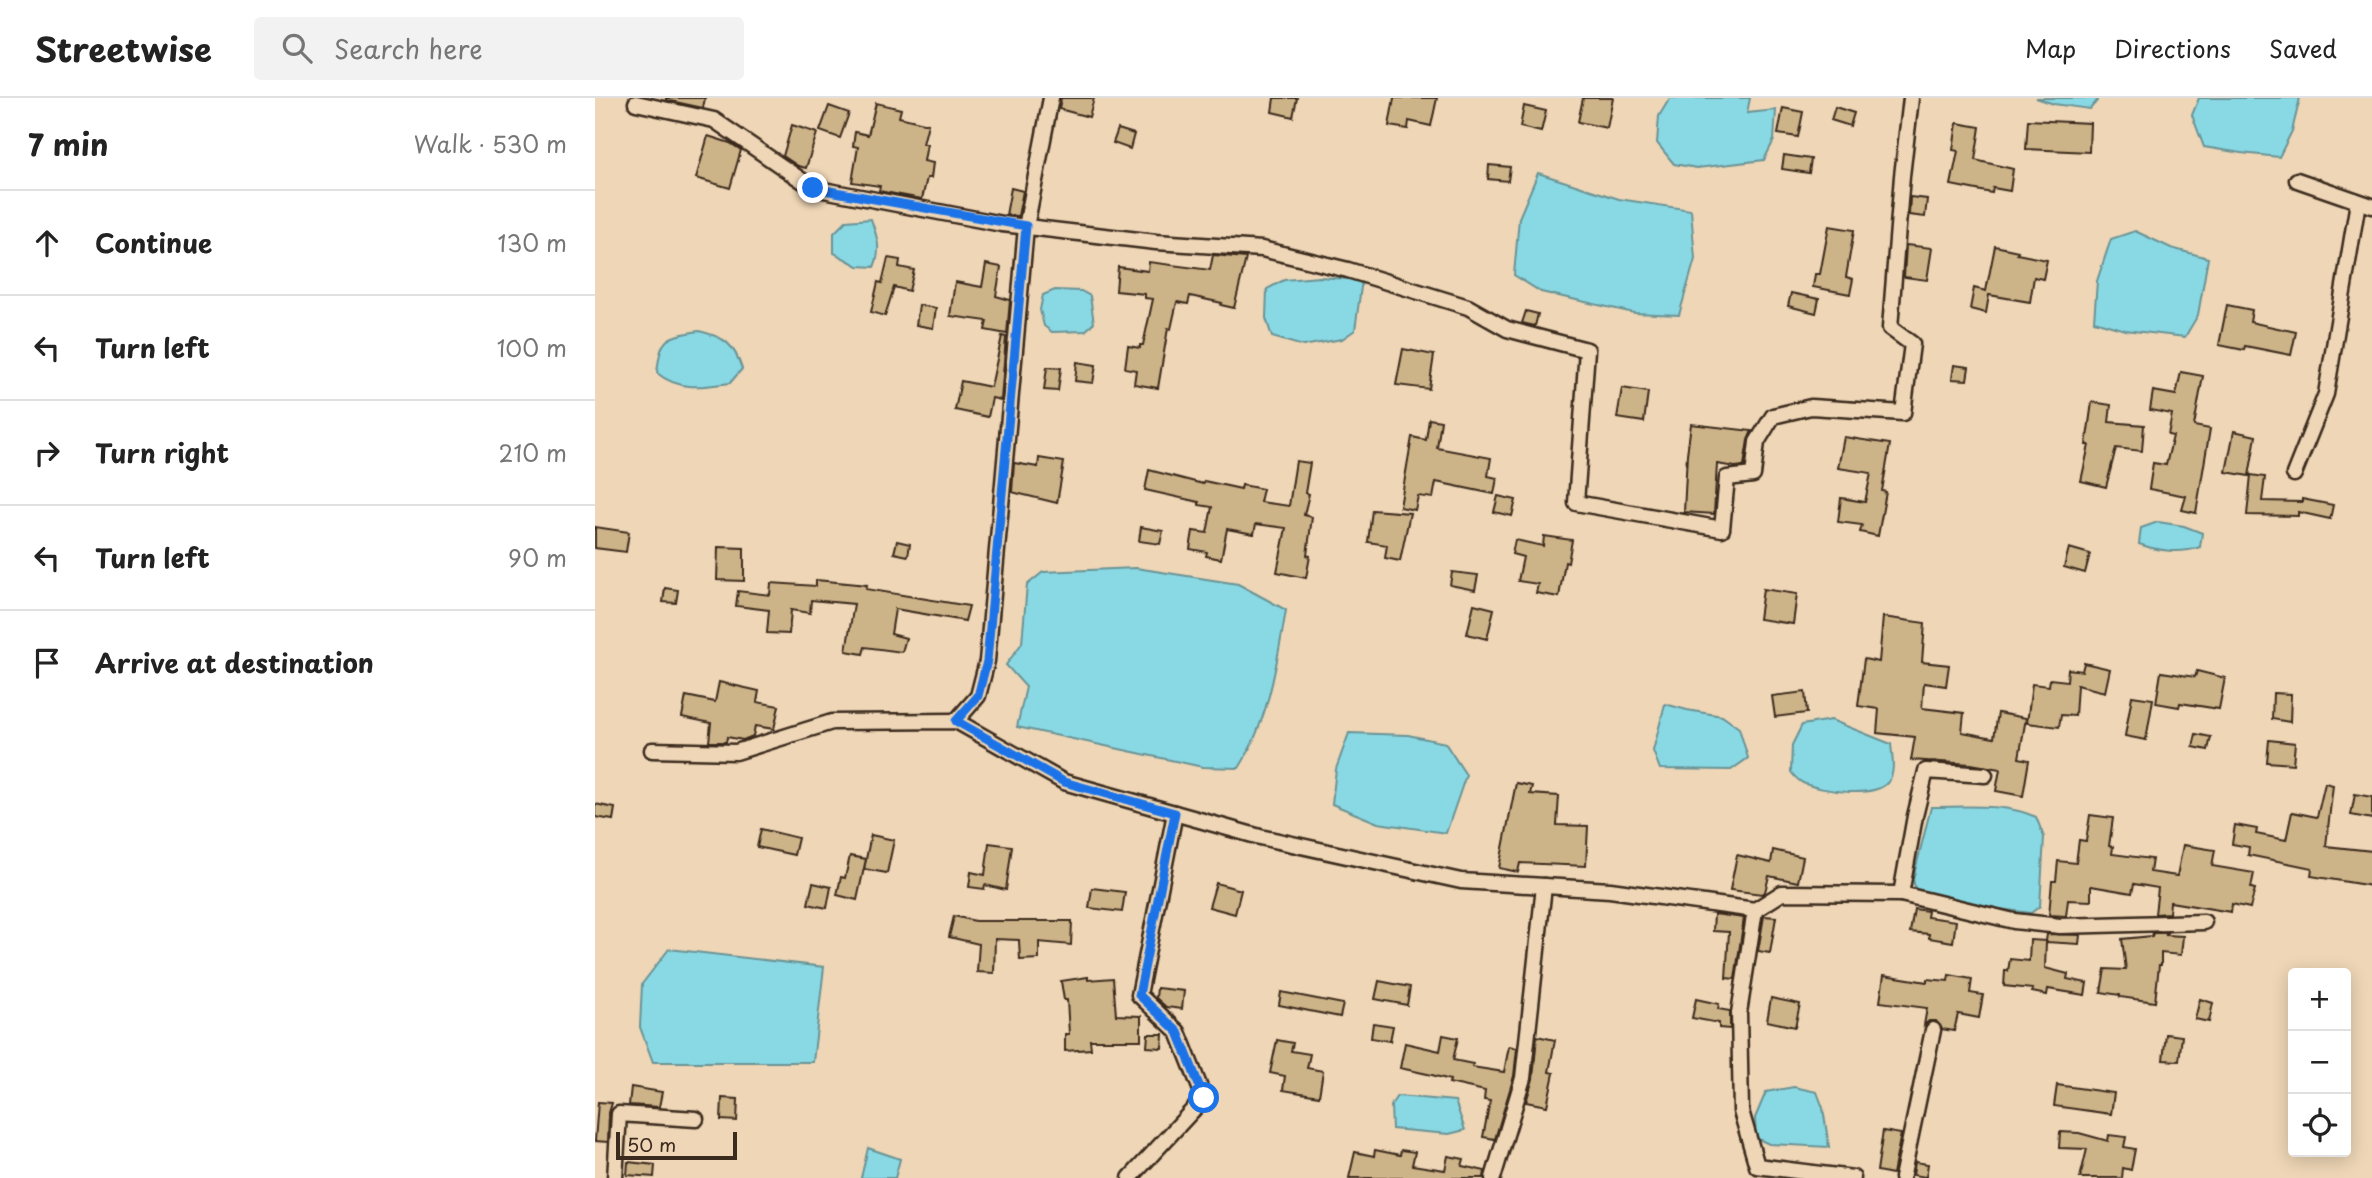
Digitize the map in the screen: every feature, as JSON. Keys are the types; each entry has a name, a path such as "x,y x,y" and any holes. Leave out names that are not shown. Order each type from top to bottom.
{"street":[{"path":"956,721 978,696 987,661 1026,226 1051,98"},
{"path":"636,103 714,120 813,188 1026,226 1156,242 1262,249 1348,270 1468,307 1507,329 1587,350 1576,503 1722,529 1727,478 1753,475 1758,442 1773,416 1811,407 1902,413 1912,344 1890,328 1911,98"},
{"path":"2294,474 2326,394 2365,204 2297,180"},
{"path":"652,750 736,752 832,722 956,721 1064,782 1260,837 1461,881 1611,890 1755,910 1782,893 1901,894 2014,921 2049,925 2204,922"},
{"path":"1901,894 1926,771 1985,775"},
{"path":"1131,1178 1204,1098 1178,1032 1139,995 1175,813"},
{"path":"1493,1178 1523,1078 1544,886"},
{"path":"1755,910 1739,1013 1741,1111 1757,1166 1853,1178"},
{"path":"1902,1178 1933,1030"},
{"path":"615,1178 619,1114 696,1119"}],"water":[{"path":"1670,98 1750,98 1747,113 1776,110 1774,140 1764,160 1697,168 1674,164 1657,143 1659,116"},
{"path":"2036,98 2096,98 2097,101 2090,109 2054,104"},
{"path":"2199,98 2300,98 2292,131 2279,157 2204,147 2192,115"},
{"path":"1538,173 1619,199 1691,210 1695,259 1679,315 1634,313 1541,292 1514,275 1519,218"},
{"path":"871,219 878,249 874,267 858,266 834,253 834,233 846,221"},
{"path":"2135,231 2171,248 2208,258 2198,315 2185,337 2125,330 2094,321 2097,281 2111,239"},
{"path":"1319,277 1362,280 1355,330 1342,339 1303,346 1272,337 1266,318 1267,289 1284,280"},
{"path":"1055,290 1081,291 1090,296 1094,323 1085,331 1052,332 1044,326 1040,310 1043,295"},
{"path":"699,331 722,339 736,353 742,369 730,383 683,385 657,373 660,352 667,341 672,337"},
{"path":"2158,522 2184,526 2202,533 2200,547 2169,551 2139,544 2141,528"},
{"path":"1136,568 1238,584 1286,610 1275,671 1264,712 1239,768 1203,767 1017,727 1026,687 1006,665 1022,643 1027,585 1043,572"},
{"path":"1665,704 1722,716 1739,728 1748,758 1731,770 1660,769 1653,751"},
{"path":"1831,720 1891,744 1893,769 1888,782 1881,787 1860,792 1834,791 1801,782 1791,772 1792,745 1802,725"},
{"path":"1349,733 1408,735 1445,743 1466,775 1446,833 1378,823 1332,804 1336,769"},
{"path":"1931,807 1998,808 2036,817 2044,837 2040,906 2031,913 1931,900 1916,892 1913,879"},
{"path":"669,949 824,967 813,1062 653,1062 640,1027 642,984"},
{"path":"1794,1087 1817,1092 1823,1108 1829,1147 1769,1144 1756,1138 1755,1118 1766,1092"},
{"path":"1397,1096 1455,1101 1465,1130 1449,1134 1392,1129 1391,1105"},
{"path":"868,1148 900,1159 895,1178 861,1178"}],"building":[{"path":"666,98 705,98 703,108"},
{"path":"1061,98 1094,98 1089,117 1059,109"},
{"path":"1274,98 1297,98 1293,117 1272,112"},
{"path":"1394,98 1437,98 1431,126 1409,121 1408,129 1389,126"},
{"path":"1583,98 1613,98 1607,128 1578,122"},
{"path":"876,103 901,109 899,117 928,124 923,144 927,144 924,161 933,163 931,178 927,178 922,199 879,191 880,186 852,182 858,147 853,146 855,132 868,135"},
{"path":"829,106 849,113 840,138 820,131"},
{"path":"1524,106 1546,111 1541,132 1520,127"},
{"path":"1835,107 1854,113 1850,126 1831,120"},
{"path":"1783,108 1803,112 1798,137 1778,134"},
{"path":"2028,120 2090,123 2089,152 2026,149"},
{"path":"1957,123 1980,127 1975,160 2013,169 2010,191 1993,188 1992,193 1951,185 1958,151 1953,150"},
{"path":"792,125 817,133 806,168 783,156"},
{"path":"1118,129 1134,134 1130,149 1113,143"},
{"path":"708,136 730,143 741,150 730,188 696,178"},
{"path":"1784,155 1811,159 1809,173 1782,169"},
{"path":"1489,165 1510,167 1508,181 1488,179"},
{"path":"1011,188 1023,191 1018,216 1006,215"},
{"path":"1910,197 1927,199 1925,217 1909,215"},
{"path":"1829,226 1854,230 1846,277 1853,279 1850,294 1813,287 1815,274 1820,274"},
{"path":"1906,245 1932,248 1927,280 1904,277"},
{"path":"1995,246 2047,260 2043,279 2034,277 2030,302 1989,295 1986,313 1970,309 1974,288 1986,291"},
{"path":"1213,255 1246,258 1234,308 1190,296 1188,304 1177,302 1171,329 1168,328 1158,388 1134,384 1136,370 1125,368 1128,346 1140,348 1140,345 1143,345 1153,299 1145,298 1145,294 1116,291 1118,267 1148,271 1149,262 1210,270"},
{"path":"888,258 900,260 899,267 914,270 909,291 894,287 885,316 871,312 878,282 882,283"},
{"path":"986,264 1001,267 996,296 1010,300 1007,334 985,330 987,321 950,316 955,282 982,287"},
{"path":"1791,293 1819,299 1816,313 1788,306"},
{"path":"919,305 936,308 933,328 916,325"},
{"path":"2227,305 2252,310 2250,322 2296,332 2291,355 2245,346 2244,350 2219,345"},
{"path":"1526,311 1538,314 1535,326 1522,323"},
{"path":"1002,336 1006,337 1001,400 992,398 988,417 955,410 961,381 991,387"},
{"path":"1403,349 1434,355 1429,389 1396,385"},
{"path":"1077,362 1096,365 1093,383 1075,381"},
{"path":"1954,365 1969,367 1967,380 1952,379"},
{"path":"1047,367 1061,368 1058,391 1044,390"},
{"path":"2181,372 2203,376 2194,426 2210,429 2196,513 2182,510 2186,496 2149,489 2153,463 2166,465 2173,436 2168,435 2172,414 2150,410 2153,391 2176,395"},
{"path":"1622,388 1648,392 1644,422 1617,418"},
{"path":"2092,402 2111,405 2109,422 2144,425 2142,451 2116,448 2106,487 2081,481 2089,445 2086,445"},
{"path":"1429,419 1441,421 1437,448 1491,458 1488,476 1497,478 1494,494 1436,482 1433,498 1418,496 1415,510 1400,507 1412,437 1426,440"},
{"path":"1691,424 1752,431 1744,466 1717,464 1714,514 1684,512"},
{"path":"2234,431 2256,436 2249,476 2226,472"},
{"path":"1844,437 1890,444 1882,491 1886,492 1878,536 1860,532 1862,525 1838,522 1841,498 1865,502 1871,473 1838,468"},
{"path":"1039,458 1064,462 1057,503 1012,492 1014,463 1038,467"},
{"path":"1296,461 1310,463 1305,493 1309,494 1304,515 1312,517 1306,578 1277,572 1286,528 1256,524 1254,534 1227,529 1221,559 1206,556 1207,552 1190,549 1193,531 1207,533 1212,507 1145,490 1149,470 1203,484 1204,481 1241,489 1242,485 1263,489 1260,502 1289,506"},
{"path":"2251,475 2265,477 2262,501 2302,502 2302,499 2333,505 2330,519 2298,512 2298,516 2247,515"},
{"path":"1498,496 1516,500 1512,516 1494,512"},
{"path":"1372,510 1410,513 1400,561 1385,558 1387,545 1368,542"},
{"path":"595,527 629,532 626,552 595,548"},
{"path":"1141,527 1163,531 1160,544 1139,541"},
{"path":"1544,536 1572,540 1559,597 1536,593 1538,584 1518,581 1523,557 1512,554 1515,540 1543,546"},
{"path":"897,541 910,544 908,556 894,553"},
{"path":"718,547 744,548 744,581 717,580"},
{"path":"2069,548 2090,554 2085,573 2064,567"},
{"path":"1452,572 1478,575 1475,590 1450,585"},
{"path":"816,580 867,585 866,589 969,606 965,621 895,609 891,634 906,638 902,652 865,647 863,654 846,651 854,604 811,600 810,613 791,610 789,634 767,633 769,610 736,606 738,591 770,595 771,583 816,586"},
{"path":"665,588 678,590 676,603 663,602"},
{"path":"1763,589 1797,594 1793,624 1759,619"},
{"path":"1474,604 1494,609 1487,639 1467,634"},
{"path":"1883,617 1925,623 1922,662 1949,665 1946,686 1924,683 1922,708 1964,713 1962,732 1994,738 1998,713 2026,718 2019,758 2029,760 2023,796 1996,791 2000,769 1911,760 1915,737 1877,733 1879,709 1858,706 1864,659 1879,662"},
{"path":"2084,663 2110,669 2105,692 2077,685 2075,716 2061,715 2059,727 2027,723 2032,684 2049,686 2050,679 2067,681 2068,669 2082,671"},
{"path":"2197,671 2225,678 2219,709 2180,703 2179,707 2156,703 2161,672 2195,677"},
{"path":"719,682 759,691 757,702 779,706 774,729 755,726 753,736 743,740 727,737 726,742 709,742 711,723 682,717 686,696 715,702"},
{"path":"1805,692 1807,713 1775,717 1772,696"},
{"path":"2273,693 2291,694 2290,722 2272,719"},
{"path":"2132,696 2153,699 2146,740 2125,736"},
{"path":"2196,734 2211,737 2208,750 2193,747"},
{"path":"2269,740 2295,743 2293,764 2267,762"},
{"path":"1516,783 1532,786 1530,794 1559,796 1557,825 1588,826 1586,866 1520,863 1518,872 1499,868"},
{"path":"2325,783 2333,785 2326,846 2372,851 2372,886 2311,876 2312,868 2248,855 2249,847 2232,844 2235,825 2257,829 2256,834 2286,840 2292,812 2317,817"},
{"path":"2355,794 2372,797 2372,819 2351,815"},
{"path":"595,804 615,808 613,820 595,817"},
{"path":"2090,815 2113,818 2109,846 2113,847 2112,854 2152,859 2150,872 2177,876 2183,845 2215,850 2212,866 2254,873 2251,888 2255,889 2250,908 2232,904 2231,912 2170,902 2169,913 2155,914 2158,888 2134,884 2132,893 2091,886 2091,901 2068,900 2066,916 2049,915 2052,881 2056,881 2058,861 2076,863 2079,840 2086,841"},
{"path":"761,829 798,838 794,855 757,847"},
{"path":"871,835 894,840 887,873 864,869"},
{"path":"989,843 1012,846 1006,890 985,885 984,889 969,887 971,872 985,875"},
{"path":"1773,850 1803,857 1798,882 1769,876 1762,894 1730,890 1737,855 1771,863"},
{"path":"850,856 866,859 857,900 837,895 841,877 845,878"},
{"path":"813,883 831,887 827,908 808,904"},
{"path":"1216,883 1241,890 1235,914 1209,907"},
{"path":"1092,888 1125,892 1122,912 1089,908"},
{"path":"1914,909 1928,911 1927,917 1956,921 1953,942 1929,938 1929,934 1910,932"},
{"path":"1714,914 1744,918 1735,979 1726,978 1729,932 1713,931"},
{"path":"954,916 975,921 1072,921 1071,945 1039,942 1039,959 1020,960 1019,940 995,939 994,973 977,972 979,944 949,937"},
{"path":"1764,916 1776,917 1770,953 1758,951"},
{"path":"2153,933 2183,936 2181,955 2161,953 2155,1002 2101,992 2105,969 2126,970 2122,939 2152,936"},
{"path":"2047,934 2080,935 2079,944 2046,942 2045,968 2068,974 2067,979 2087,983 2085,995 2048,989 2047,995 2032,992 2033,989 2004,986 2005,971 2008,971 2010,959 2029,961 2030,940 2046,941"},
{"path":"1884,975 1927,982 1927,979 1948,981 1949,975 1972,979 1970,993 1983,995 1979,1018 1958,1014 1954,1031 1942,1029 1936,1021 1929,1021 1924,1025 1927,1008 1880,1002"},
{"path":"1088,977 1088,980 1113,978 1116,1015 1141,1016 1141,1040 1090,1040 1091,1049 1065,1051 1065,1034 1069,1034 1067,1000 1064,1000 1061,981"},
{"path":"1379,981 1410,987 1407,1005 1375,999"},
{"path":"1157,988 1184,991 1182,1009 1166,1007 1156,998"},
{"path":"1281,992 1343,1004 1340,1017 1279,1005"},
{"path":"1771,998 1800,1004 1795,1027 1767,1021"},
{"path":"1696,999 1719,1004 1718,1009 1730,1011 1730,1029 1719,1028 1719,1023 1692,1018"},
{"path":"2200,999 2213,1003 2209,1022 2195,1019"},
{"path":"1373,1023 1393,1026 1390,1041 1371,1038"},
{"path":"1148,1034 1163,1034 1162,1048 1147,1047"},
{"path":"2166,1034 2182,1036 2179,1061 2163,1060"},
{"path":"1443,1035 1458,1038 1453,1060 1473,1064 1472,1067 1504,1072 1509,1046 1517,1048 1514,1076 1495,1139 1483,1137 1490,1101 1484,1100 1485,1091 1400,1068 1405,1043 1440,1051"},
{"path":"1537,1036 1555,1040 1549,1072 1554,1073 1547,1106 1526,1102 1533,1079"},
{"path":"1277,1040 1293,1043 1291,1051 1310,1054 1307,1068 1323,1071 1319,1096 1283,1090 1285,1076 1270,1073"},
{"path":"2057,1085 2114,1093 2111,1114 2054,1106"},
{"path":"631,1087 662,1092 659,1107 629,1105"},
{"path":"722,1098 738,1099 737,1121 721,1120"},
{"path":"598,1102 612,1103 608,1142 595,1141"},
{"path":"1883,1131 1901,1134 1893,1174 1877,1171"},
{"path":"2060,1132 2079,1133 2108,1141 2109,1135 2126,1137 2124,1147 2135,1149 2131,1170 2123,1168 2122,1178 2080,1178 2087,1149 2059,1148"},
{"path":"1375,1150 1400,1155 1401,1150 1415,1152 1412,1165 1445,1170 1448,1156 1464,1159 1462,1166 1485,1171 1484,1178 1349,1178 1355,1152 1374,1156"},
{"path":"628,1162 655,1165 654,1177 627,1175"},
{"path":"1915,1162 1928,1164 1926,1177 1913,1175"}],"route":[{"path":"813,188 1002,224 1026,226 987,661 978,696 956,721 1064,782 1175,813 1139,995 1178,1032 1204,1098"}]}
